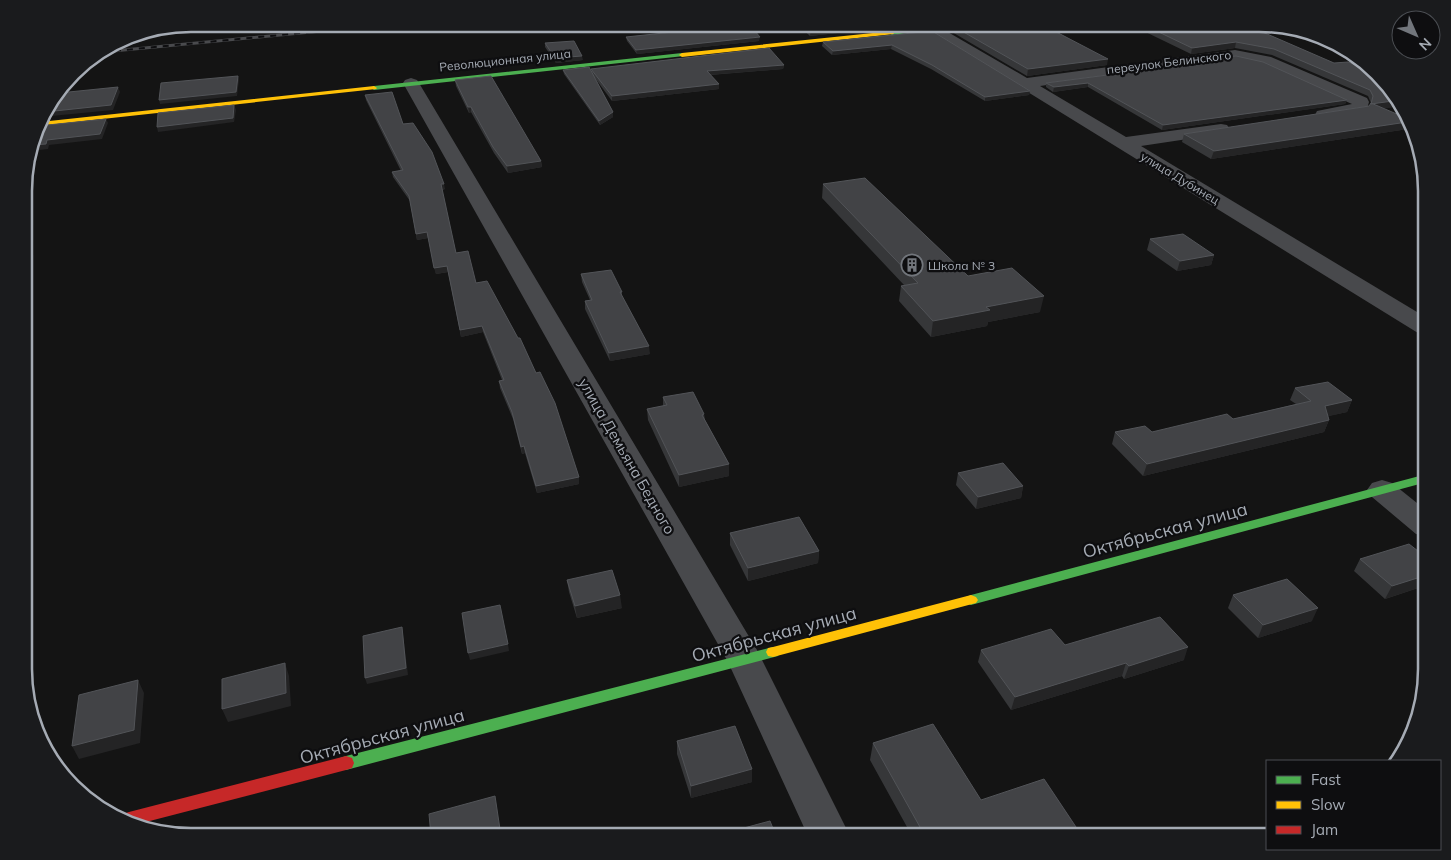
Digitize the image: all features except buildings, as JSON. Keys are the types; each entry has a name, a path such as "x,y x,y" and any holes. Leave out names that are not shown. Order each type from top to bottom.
{"street":[{"name":"Революционная улица","path":"49,123 896,32"},
{"name":"улица Дубинец","path":"941,32 1418,323"},
{"name":"переулок Белинского","path":"1024,82 1235,54 1266,60 1360,102 1360,108 1306,117"},
{"name":"улица Демьяна Бедного","path":"411,83 745,660 825,827"},
{"path":"1124,143 1239,127"},
{"name":"Октябрьская улица","path":"137,817 745,660 1418,480"},
{"path":"1382,490 1418,520"}],"railway":[{"path":"120,50 312,32"}],"traffic: fast":[{"path":"892,33 901,32"},
{"path":"374,88 682,55"},
{"path":"971,600 1418,480"},
{"path":"346,763 773,652"}],"traffic: slow":[{"path":"682,55 892,33"},
{"path":"49,123 374,88"},
{"path":"773,652 971,600"}],"traffic: jam":[{"path":"137,817 346,763"}],"place":[{"name":"Школа № 3","path":"912,265"}]}
